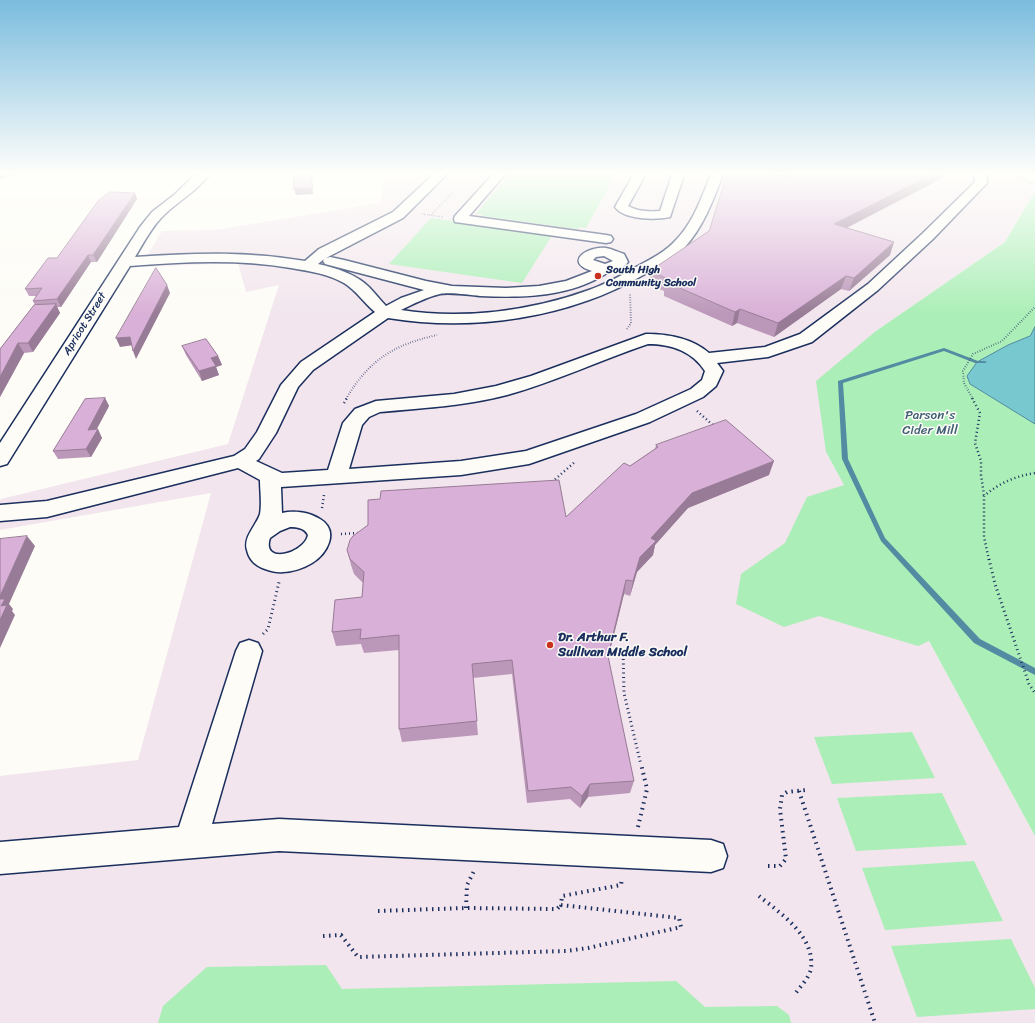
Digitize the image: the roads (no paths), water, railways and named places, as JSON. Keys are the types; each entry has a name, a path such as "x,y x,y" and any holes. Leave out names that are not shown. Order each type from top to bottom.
{"street":[{"name":"Apricot Street","path":"0,459 127,257 152,220"},
{"path":"311,262 336,246 389,220"},
{"path":"465,220 606,239"},
{"path":"311,262 350,281 362,289 375,304 386,312 419,318 487,316 550,306 586,296 618,283 664,257 692,230 698,220"},
{"path":"705,359 768,352 806,338 873,287 944,220"},
{"path":"127,257 227,257 311,262 441,289 493,292 531,292 568,286 586,281 601,272 602,268"},
{"path":"0,513 47,509 241,461 252,454 260,442 285,393 297,377 316,359 386,312 406,301 441,289"},
{"path":"241,461 270,477 282,480 461,468 529,457 643,418 697,394 710,382 714,371 709,362 695,351 677,342 659,338 646,339 537,380 498,391 460,398 376,407 362,414 354,422 336,476"},
{"path":"263,531 271,513 270,477"},
{"path":"190,843 248,651"},
{"path":"0,858 279,835 712,856"}],"water":[{"path":"1035,327 1035,424 970,384 967,376 977,362 1008,345 1030,336"}],"waterway":[{"path":"985,362 977,362 944,349 840,382 845,459 883,539 977,641 1035,672"}],"place":[{"name":"South High Community School","path":"598,276"},
{"name":"Dr. Arthur F. Sullivan Middle School","path":"550,645"}],"park label":[{"name":"Parson's Cider Mill","path":"930,424"}]}
